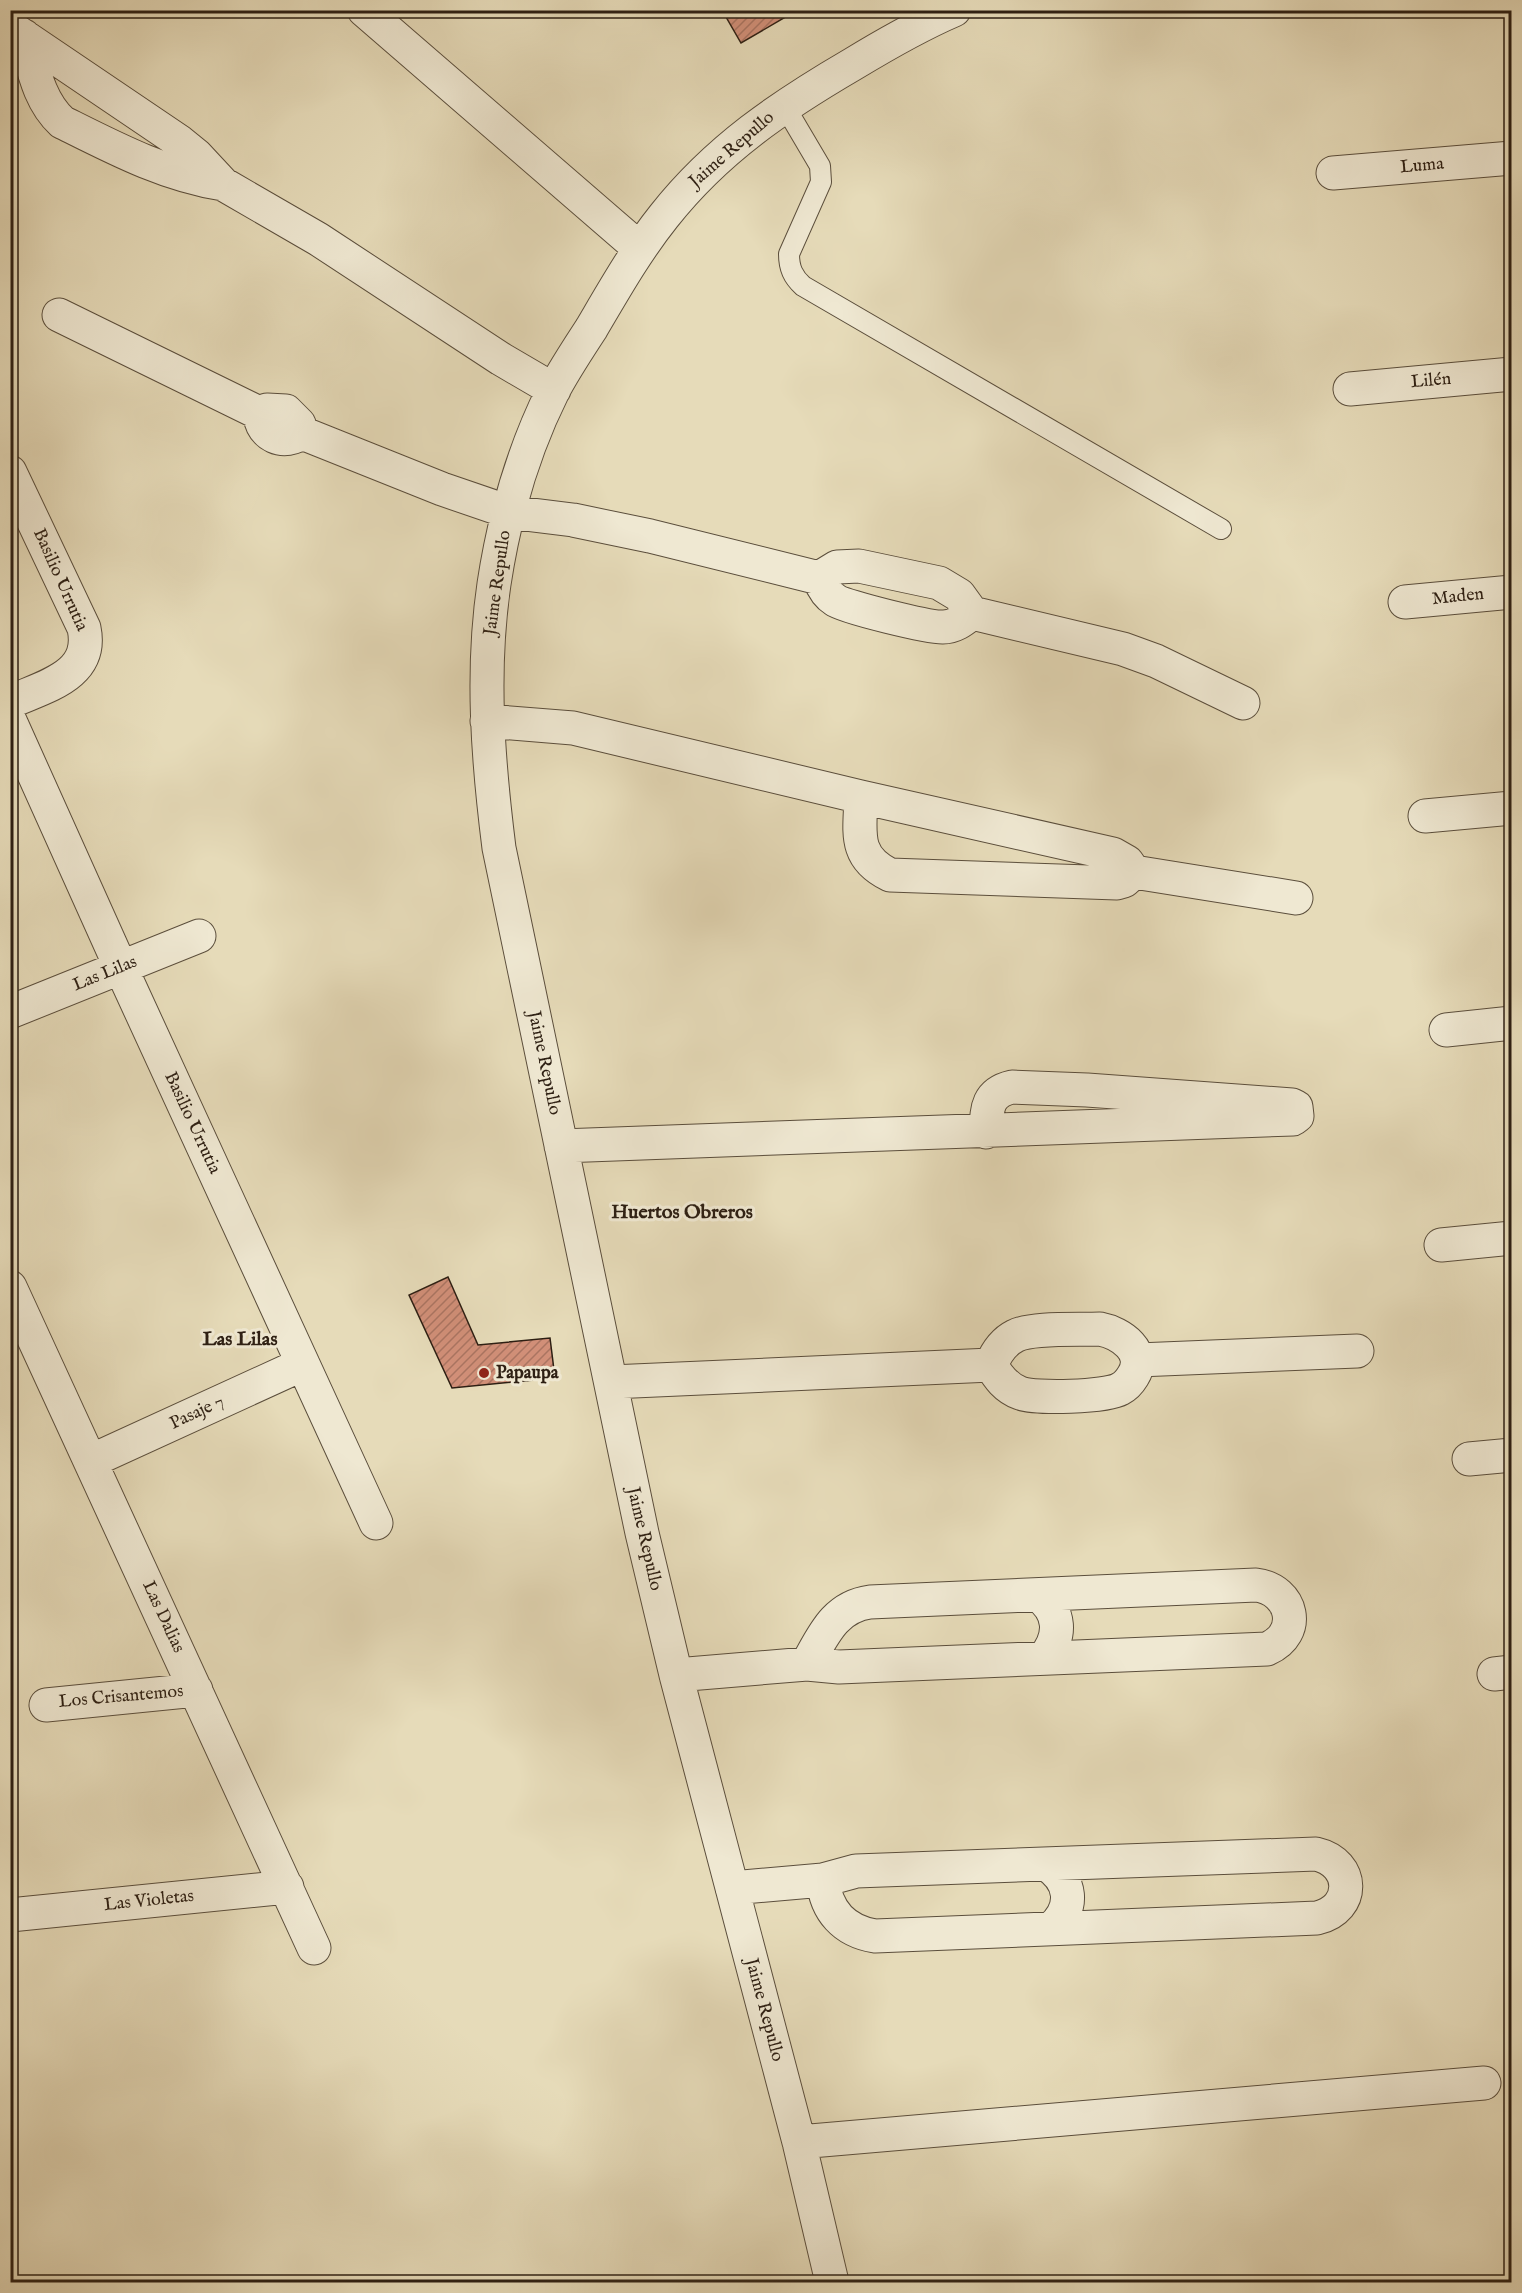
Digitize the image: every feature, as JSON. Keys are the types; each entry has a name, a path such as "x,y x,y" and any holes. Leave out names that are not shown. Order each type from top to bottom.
{"street":[{"path":"364,10 639,248"},
{"name":"Jaime Repullo","path":"832,2283 799,2142 676,1675 642,1533 499,849 491,785 488,654 494,586 509,512 525,460 554,390 639,248 664,215 699,176 752,129 784,105 940,13"},
{"path":"17,32 44,100 51,112 62,122 163,170 193,180 223,184"},
{"path":"17,32 180,142 196,155 223,184 318,239 501,359 554,390"},
{"name":"Luma","path":"1333,173 1512,158"},
{"path":"59,315 259,413 260,423 273,437 293,438 302,433 442,489 509,512 573,520 650,536 819,578 837,567 859,566 939,583 959,595 972,613 1123,649 1156,661 1243,703"},
{"name":"Lilén","path":"1350,389 1512,374"},
{"name":"Basilio Urrutia","path":"10,472 84,628 86,637 83,656 78,665 64,678 10,702"},
{"path":"819,578 822,586 836,601 932,626 952,626 972,613"},
{"name":"Maden","path":"1405,602 1512,592"},
{"name":"Basilio Urrutia","path":"10,721 376,1523"},
{"path":"488,722 549,725 582,730 1113,854 1127,862 1134,872 1296,897"},
{"path":"861,797 860,843 864,854 870,863 890,875 1117,883 1124,881 1134,872"},
{"path":"1425,816 1512,808"},
{"name":"Las Lilas","path":"10,1012 199,936"},
{"path":"1446,1030 1512,1023"},
{"path":"561,1146 986,1132 1293,1119 1298,1112 1292,1105 1087,1090 1011,1087 1002,1089 990,1101 986,1132"},
{"path":"1441,1245 1512,1238"},
{"name":"Las Dalias","path":"10,1287 315,1948"},
{"path":"1100,1329 1123,1337 1132,1347 1138,1360 1135,1373 1128,1383 1112,1393 1034,1397 1020,1394 998,1377 991,1365 1004,1344 1015,1336 1027,1332 1100,1329"},
{"path":"1138,1360 1356,1351"},
{"name":"Pasaje 7","path":"91,1461 303,1364"},
{"path":"611,1382 991,1365"},
{"path":"1469,1459 1512,1455"},
{"path":"676,1675 807,1664 838,1667 1267,1649 1283,1639 1289,1627 1290,1614 1281,1595 1265,1586 1256,1585 860,1604 840,1614 831,1624 807,1664"},
{"path":"1038,1595 1054,1612 1057,1624 1057,1636 1053,1648 1044,1658"},
{"name":"Los Crisantemos","path":"46,1705 196,1690"},
{"path":"732,1888 823,1880 856,1871 1316,1854 1335,1862 1341,1868 1346,1885 1344,1898 1337,1908 1328,1915 1317,1918 875,1936 862,1934 840,1921 830,1909 824,1894 823,1880"},
{"path":"1046,1864 1057,1871 1068,1893 1067,1906 1062,1919 1053,1929"},
{"name":"Las Violetas","path":"10,1915 287,1887"},
{"path":"799,2142 1485,2083"}],"lane":[{"path":"784,105 820,166 822,175 789,254 789,264 796,280 1221,529"}],"building":[{"path":"722,10 786,10 789,15 741,43"},
{"path":"448,1277 478,1345 550,1338 555,1378 452,1388 409,1295"}],"place":[{"name":"Papaupa","path":"484,1373"}],"district":[{"name":"Huertos Obreros","path":"682,1212"},
{"name":"Las Lilas","path":"240,1339"}]}
